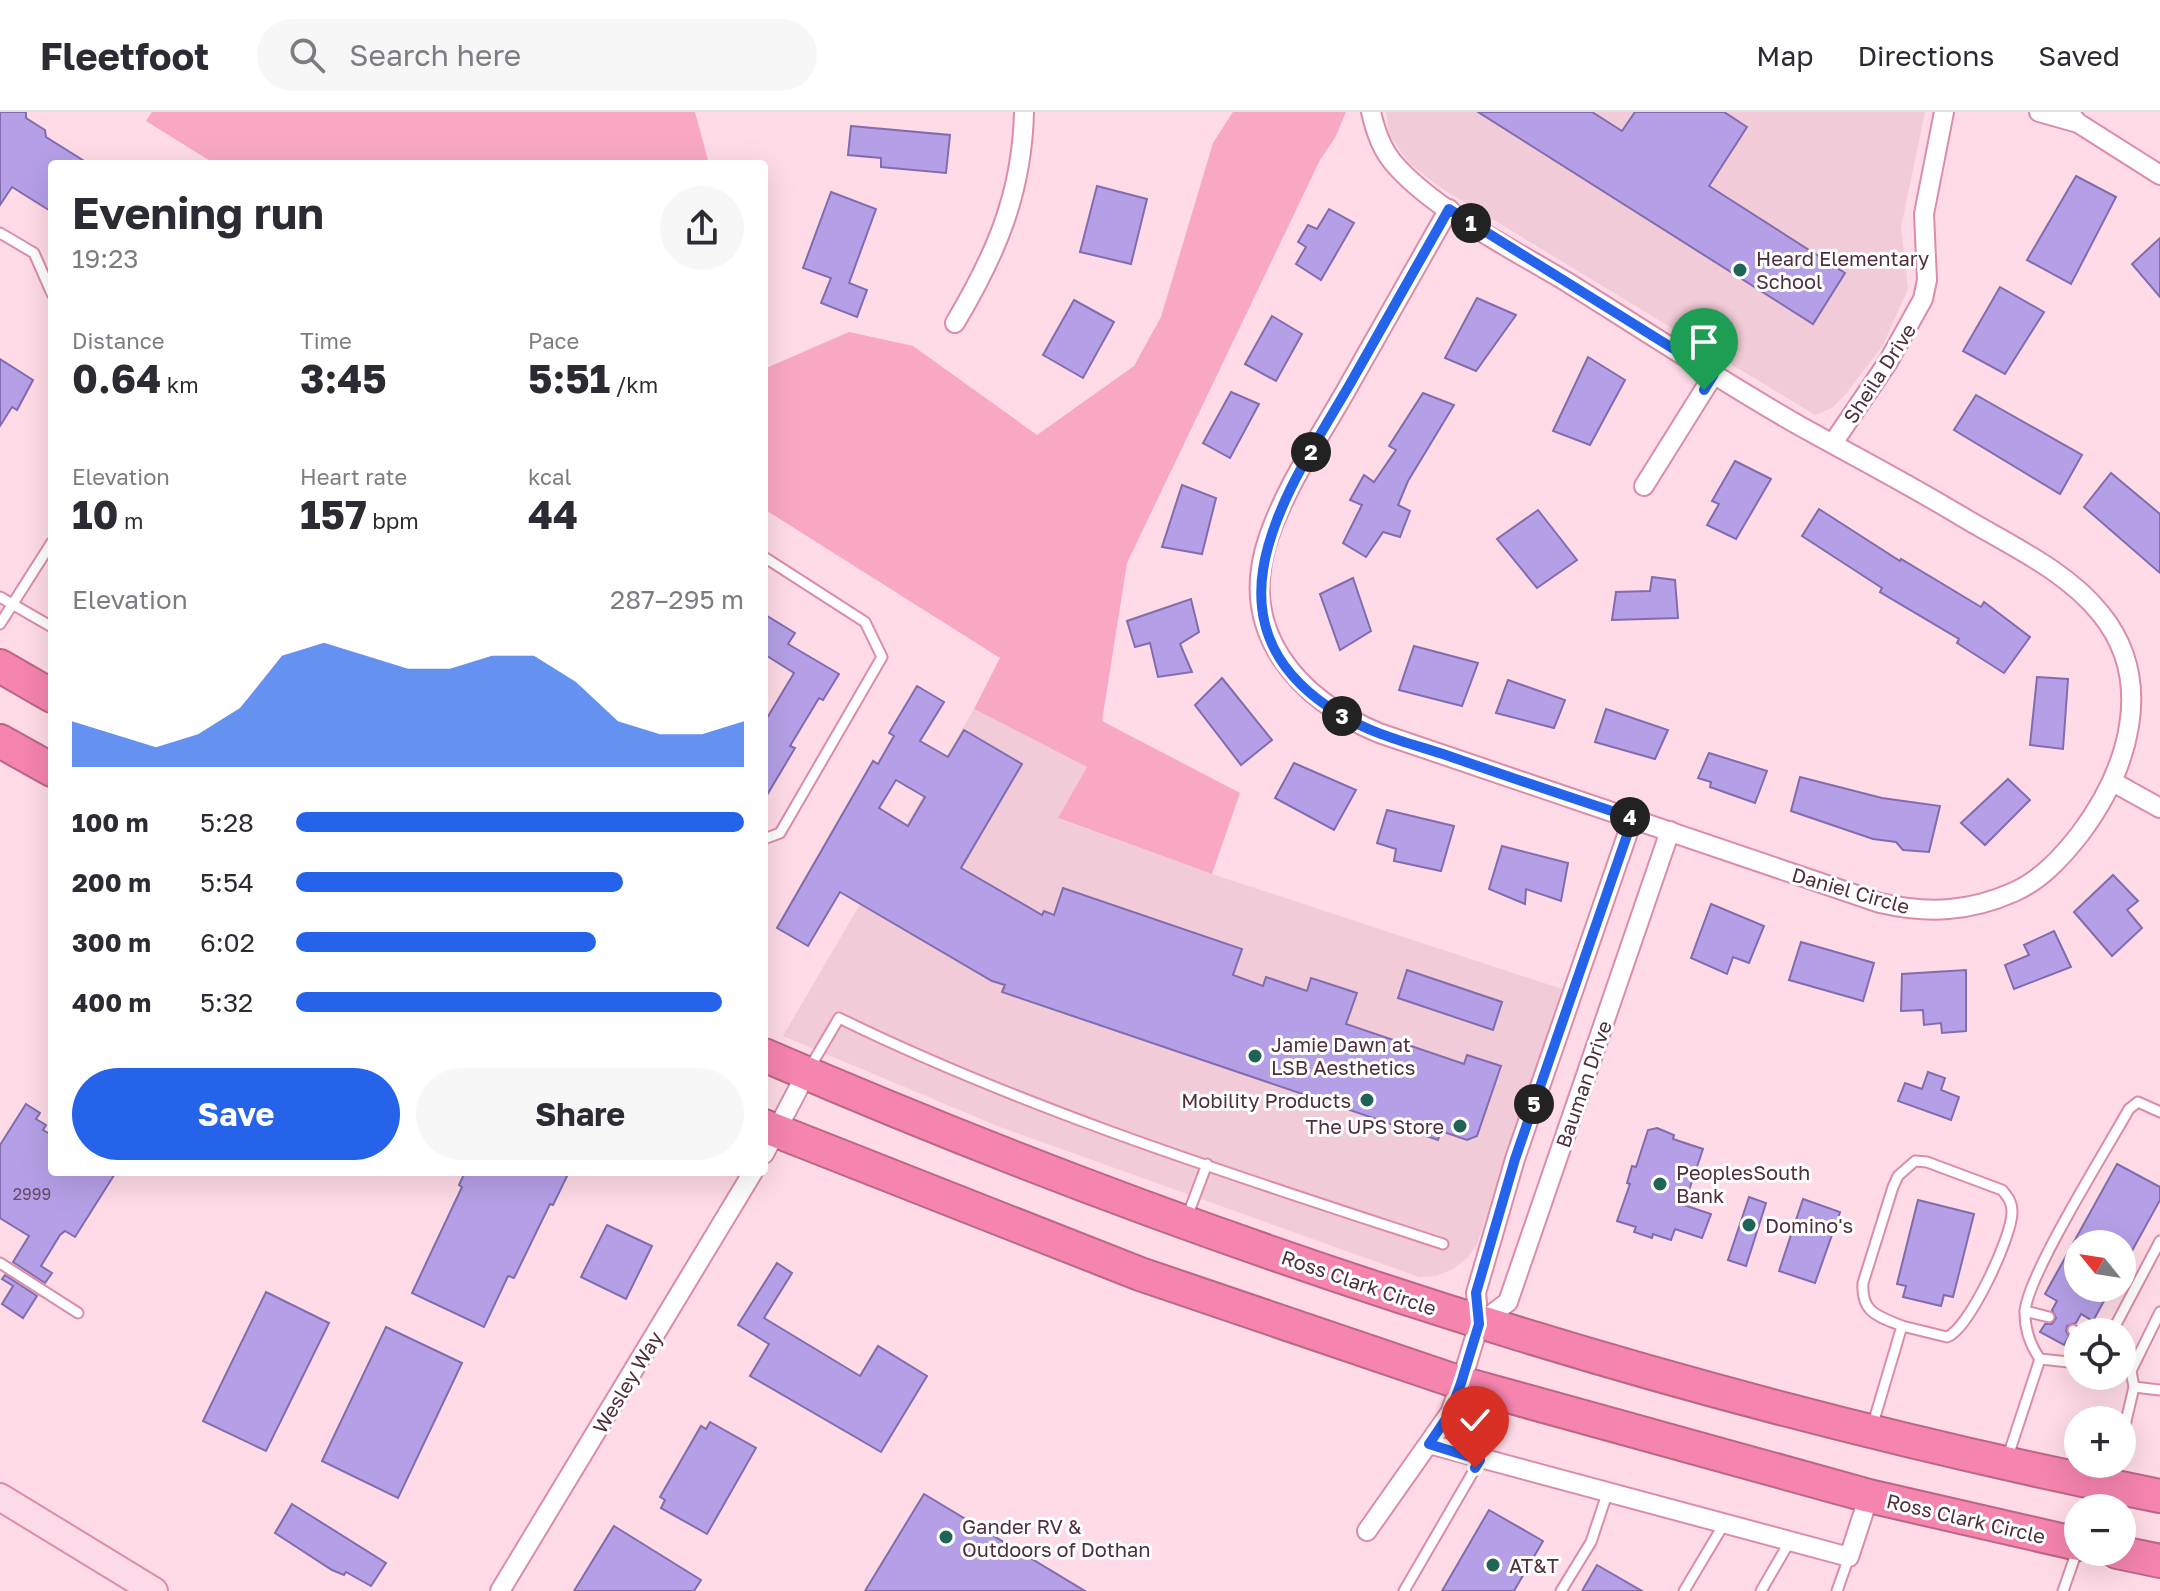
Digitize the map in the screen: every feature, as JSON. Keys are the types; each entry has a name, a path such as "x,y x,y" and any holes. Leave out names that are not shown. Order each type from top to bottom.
{"highway":[{"path":"0,666 48,694"},
{"path":"0,741 48,767"},
{"name":"Ross Clark Circle","path":"768,1057 1065,1178 1479,1324 1722,1393 2006,1463 2113,1481 2160,1496"},
{"name":"Ross Clark Circle","path":"768,1137 1140,1274 1461,1383 1869,1496 2064,1543"},
{"path":"2136,1556 2160,1561"}],"main road":[{"path":"0,1497 154,1591"}],"street":[{"path":"955,323 980,279 1008,217 1021,158 1024,112"},
{"path":"1371,112 1383,150 1398,169 1449,209"},
{"name":"Sheila Drive","path":"1833,443 1888,362 1923,299 1927,280 1924,214 1944,112"},
{"path":"2039,112 2073,118 2160,175"},
{"name":"Daniel Circle","path":"1449,209 1714,374 1908,484 2059,575 2103,616 2123,651 2133,697 2127,743 2113,782 2074,841 2040,876 2005,895 1954,910 1928,911 1880,903 1355,723 1324,704 1296,680 1269,633 1261,596 1264,554 1278,513 1449,209"},
{"path":"1644,486 1714,374"},
{"path":"2113,782 2160,808"},
{"name":"Bauman Drive","path":"1367,1531 1450,1413 1479,1324 1476,1293 1515,1159 1633,818"},
{"name":"Bauman Drive","path":"1479,1324 1508,1302 1670,831"},
{"path":"768,1137 806,1074"},
{"name":"Wesley Way","path":"500,1591 751,1176"},
{"path":"1429,1444 1849,1557 1869,1496"}],"lane":[{"path":"0,233 34,253 48,285"},
{"path":"0,624 48,548"},
{"path":"768,560 865,622 882,657 780,833 768,838"},
{"path":"0,597 48,625"},
{"path":"806,1074 839,1018 1023,1096 1207,1164 1443,1244"},
{"path":"2064,1362 2040,1359 2030,1345 2025,1311 2035,1278 2129,1109 2138,1102 2160,1112"},
{"path":"1915,1161 1927,1162 2002,1190 2010,1199 2012,1221 1964,1326 1947,1337 1902,1326 1873,1312 1862,1297 1863,1283 1898,1176 1915,1161"},
{"path":"1185,1222 1207,1164"},
{"path":"2119,1318 2160,1241"},
{"path":"0,1263 78,1313"},
{"path":"2025,1311 2049,1317"},
{"path":"2136,1356 2160,1312"},
{"path":"1871,1430 1902,1326"},
{"path":"2006,1463 2040,1359"},
{"path":"2136,1387 2160,1390"},
{"path":"1404,1591 1480,1460"},
{"path":"1561,1591 1591,1542 1608,1491"},
{"path":"1684,1591 1724,1524"},
{"path":"1761,1591 1790,1541"},
{"path":"1837,1591 1849,1557"},
{"path":"2063,1591 2071,1566"}],"shaded area":[{"path":"152,112 695,112 708,160 209,160 146,121"},
{"path":"1233,112 1346,112 1335,138 1320,160 1127,563 1102,721 1240,793 1212,874 1058,818 1087,767 974,709 1000,658 768,512 768,367 849,332 913,346 1037,435 1134,366 1161,317 1213,143"},
{"name":"Heard Elementary School","path":"1386,112 1925,112 1901,227 1908,289 1883,345 1845,395 1832,408 1815,415 1441,188 1409,163 1389,135"},
{"path":"974,709 1087,767 1059,819 1212,874 1562,989 1477,1244 1467,1258 1453,1269 1436,1276 1419,1277 1000,1127 783,1036"}],"building":[{"path":"0,112 26,112 26,118 45,130 46,137 83,160 48,160 48,210 12,187 0,205"},
{"path":"1478,112 1592,112 1622,131 1635,112 1724,112 1747,127 1709,186 1845,273 1813,324"},
{"path":"851,126 950,135 946,173 881,167 881,158 848,155"},
{"path":"2076,176 2116,197 2071,284 2027,260"},
{"path":"1097,186 1147,199 1131,264 1080,252"},
{"path":"831,192 876,209 849,283 867,290 857,317 821,303 831,278 803,268"},
{"path":"1329,209 1354,223 1321,280 1296,264 1306,247 1298,242 1308,225 1317,229"},
{"path":"2160,238 2160,297 2132,264"},
{"path":"2000,287 2044,312 2005,374 1963,351"},
{"path":"1477,298 1516,315 1476,371 1445,358"},
{"path":"1074,300 1114,322 1083,378 1043,355"},
{"path":"1272,316 1302,334 1276,381 1245,364"},
{"path":"1588,357 1625,380 1590,445 1553,431"},
{"path":"0,359 33,380 17,410 12,407 0,426"},
{"path":"1231,392 1259,404 1230,458 1203,443"},
{"path":"1423,393 1454,405 1408,481 1398,505 1410,511 1400,537 1383,532 1366,557 1343,543 1362,505 1350,500 1364,475 1374,482 1396,450 1389,446"},
{"path":"1976,395 2082,455 2060,494 1954,430"},
{"path":"1735,461 1771,479 1736,539 1707,525 1719,504 1712,501"},
{"path":"2111,473 2160,514 2160,573 2084,507"},
{"path":"1182,485 1216,498 1202,554 1162,547"},
{"path":"1819,509 1900,561 1981,607 1984,602 2030,637 2004,673 1957,643 1959,639 1880,592 1882,588 1802,536"},
{"path":"1538,510 1577,560 1537,588 1497,539"},
{"path":"1652,577 1675,580 1678,618 1612,620 1616,592 1650,591"},
{"path":"1353,578 1371,631 1340,650 1320,594"},
{"path":"1191,599 1199,632 1180,644 1192,672 1158,677 1150,643 1135,647 1127,621"},
{"path":"768,616 795,633 788,644 839,674 823,700 819,698 790,746 795,748 768,793 768,716 794,673 768,657"},
{"path":"1414,646 1478,663 1462,706 1399,690"},
{"path":"2037,677 2068,679 2063,749 2030,745"},
{"path":"1222,678 1272,740 1241,765 1195,705"},
{"path":"1508,680 1565,700 1554,728 1496,713"},
{"path":"917,686 944,702 920,741 948,757 964,730 1022,764 961,868 1042,915 1044,911 1054,915 1063,888 1242,949 1233,975 1263,986 1266,977 1307,991 1311,978 1357,993 1346,1024 1464,1064 1467,1055 1501,1066 1477,1136 1467,1140 1441,1131 1438,1140 1002,992 1005,985 992,981 840,892 808,946 777,928 873,761 878,764 894,736 889,733","holes":["896,780 925,797 908,826 879,808"]},
{"path":"1606,709 1668,730 1655,759 1595,742"},
{"path":"1709,753 1767,771 1755,803 1710,787 1711,782 1698,778"},
{"path":"1294,763 1356,790 1334,830 1275,798"},
{"path":"1800,777 1882,798 1940,806 1929,852 1903,850 1896,842 1873,839 1791,811"},
{"path":"2008,779 2030,800 1985,845 1961,823"},
{"path":"1387,810 1454,826 1441,871 1394,861 1396,849 1377,843"},
{"path":"1502,846 1568,863 1561,901 1526,889 1525,904 1489,889"},
{"path":"2113,875 2138,901 2127,910 2142,928 2112,956 2074,912"},
{"path":"1711,904 1764,926 1749,963 1733,957 1727,974 1691,958"},
{"path":"2054,931 2071,967 2014,989 2005,965 2029,955 2024,945"},
{"path":"1801,942 1874,963 1863,1001 1789,980"},
{"path":"1407,970 1502,1002 1493,1030 1398,998"},
{"path":"1966,970 1966,1031 1942,1033 1941,1023 1924,1025 1923,1010 1901,1011 1902,974"},
{"path":"1928,1072 1945,1078 1941,1090 1959,1097 1951,1120 1898,1101 1905,1083 1922,1089"},
{"path":"26,1104 40,1113 36,1119 46,1125 43,1130 48,1133 48,1176 113,1176 75,1237 65,1231 60,1235 41,1266 52,1273 45,1283 13,1262 29,1236 0,1218 0,1145"},
{"name":"PeoplesSouth Bank","path":"1657,1128 1674,1135 1673,1139 1703,1149 1684,1205 1711,1214 1702,1238 1675,1229 1671,1240 1653,1234 1652,1238 1634,1232 1636,1227 1617,1221 1630,1184 1627,1183 1632,1166 1636,1167 1648,1130"},
{"path":"2117,1164 2160,1187 2160,1200 2136,1244 2136,1230 2080,1230"},
{"path":"463,1176 567,1176 514,1278 508,1276 484,1327 412,1293 462,1187 459,1185"},
{"name":"Domino's","path":"1749,1197 1766,1203 1746,1266 1728,1260"},
{"path":"1803,1199 1840,1212 1815,1283 1779,1271"},
{"path":"1918,1200 1974,1214 1953,1297 1944,1295 1941,1306 1903,1297 1906,1286 1897,1284"},
{"path":"607,1225 652,1246 626,1299 581,1277"},
{"path":"2064,1260 2064,1302 2103,1302 2095,1318 2081,1314 2079,1318 2064,1318 2064,1345 2040,1332 2045,1324 2052,1324 2056,1318 2052,1310 2057,1301 2045,1294"},
{"path":"777,1263 792,1273 764,1318 860,1376 878,1346 927,1376 881,1452 750,1376 769,1344 738,1325"},
{"path":"5,1275 37,1296 23,1318 2,1304 13,1286 2,1279"},
{"path":"266,1292 329,1323 266,1451 203,1421"},
{"path":"386,1327 462,1363 398,1498 322,1461"},
{"path":"710,1422 756,1448 707,1534 661,1508 665,1500 660,1497 701,1426 706,1429"},
{"name":"Gander RV & Outdoors of Dothan","path":"924,1494 1085,1591 865,1591"},
{"path":"292,1504 386,1563 371,1586 346,1572 344,1575 332,1570 275,1533"},
{"name":"AT&T","path":"1489,1510 1543,1541 1514,1591 1442,1591"},
{"path":"614,1526 701,1580 694,1591 574,1591"},
{"path":"1597,1565 1642,1591 1582,1591"}],"place":[{"name":"Heard Elementary School","path":"1740,270"},
{"name":"Jamie Dawn at LSB Aesthetics","path":"1255,1056"},
{"name":"Mobility Products","path":"1367,1100"},
{"name":"The UPS Store","path":"1460,1126"},
{"name":"PeoplesSouth Bank","path":"1660,1184"},
{"name":"Domino's","path":"1749,1225"},
{"name":"Gander RV & Outdoors of Dothan","path":"946,1537"},
{"name":"AT&T","path":"1493,1565"}],"route":[{"path":"1475,1468 1480,1460 1429,1444 1450,1413 1461,1383 1479,1324 1476,1293 1515,1159 1633,818 1379,733 1324,704 1296,680 1269,633 1261,596 1264,554 1290,488 1449,209 1714,374 1704,390"}]}
